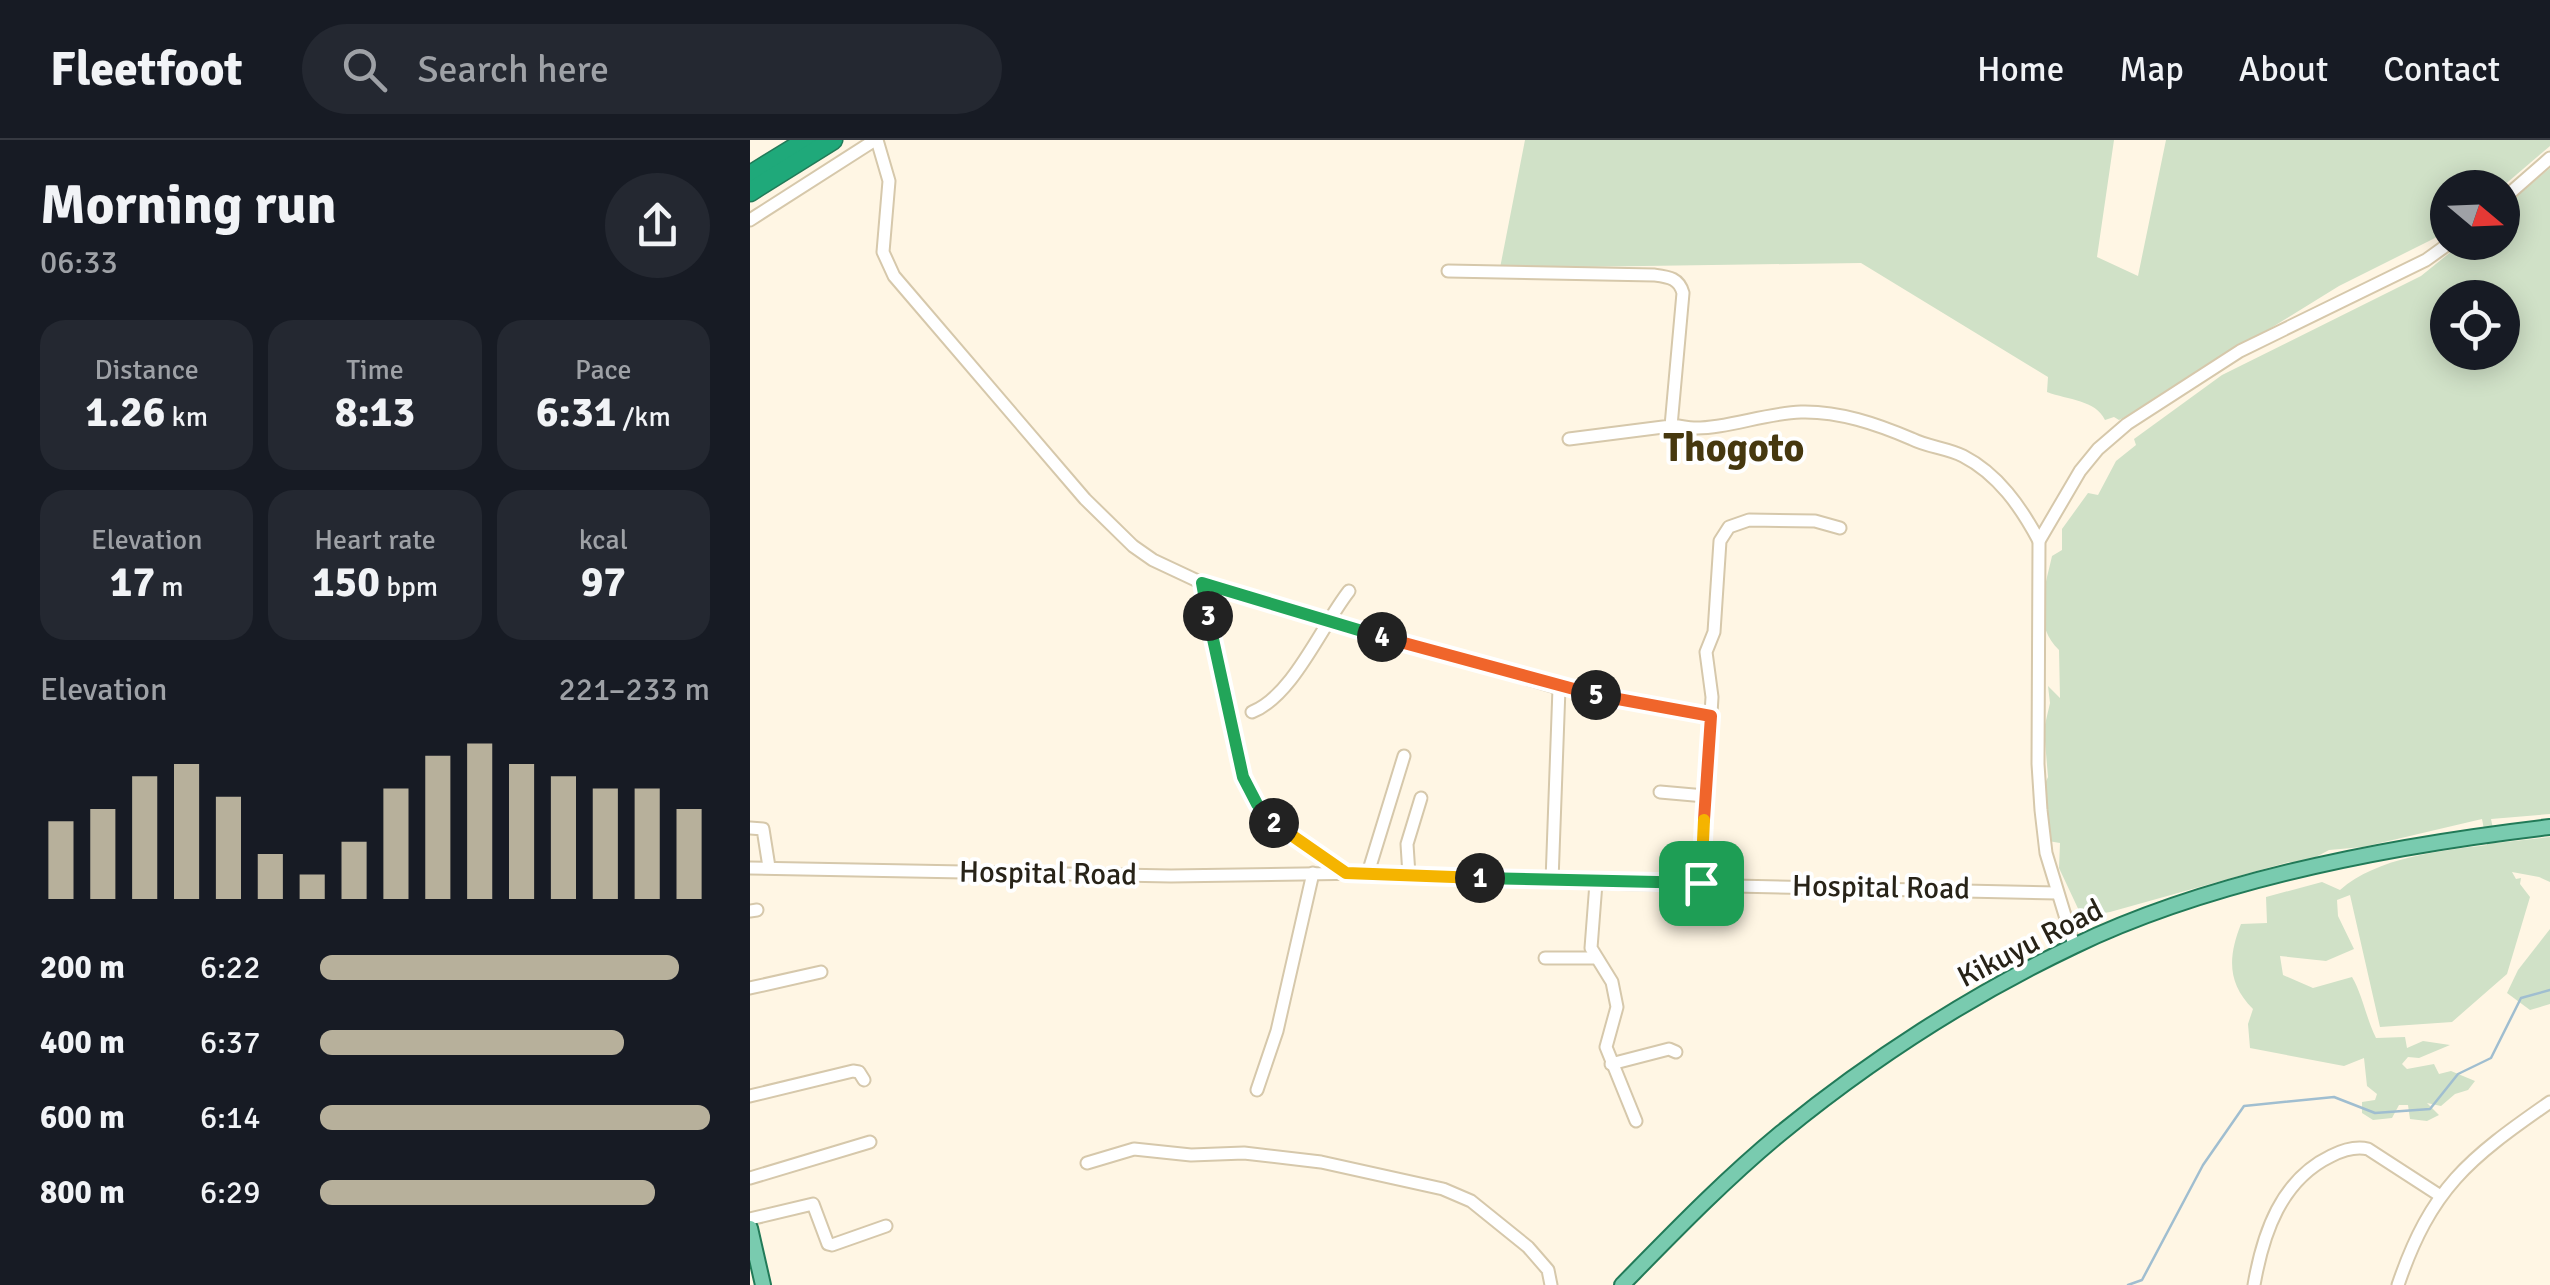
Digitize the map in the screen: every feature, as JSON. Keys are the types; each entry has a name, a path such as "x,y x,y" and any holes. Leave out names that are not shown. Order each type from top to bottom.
{"highway":[{"path":"750,174 807,140"},
{"path":"750,192 833,140"}],"main road":[{"name":"Kikuyu Road","path":"1622,1285 1738,1170 1801,1117 1968,1004 2074,945 2233,888 2424,844 2550,827"},
{"path":"750,1228 758,1280"}],"street":[{"path":"750,220 876,140 888,181 883,252 894,276 1086,499 1133,546 1153,560 1202,583 1559,688 1711,716"},
{"path":"2520,184 2550,158"},
{"path":"2074,945 2046,852 2038,764 2039,541 2080,471 2126,424 2240,350 2395,276 2430,255"},
{"path":"1448,271 1654,275 1675,279 1683,294 1671,426"},
{"path":"1569,438 1671,426 1695,428 1801,412 1826,413 1880,426 1962,456 2014,500 2039,541"},
{"path":"1701,883 1711,716 1706,652 1714,632 1716,571 1723,533 1748,520 1815,521 1840,528"},
{"path":"1202,583 1249,790 1277,826 1346,873"},
{"path":"1252,712 1268,702 1288,680 1348,591"},
{"path":"1552,881 1559,688"},
{"path":"1368,873 1404,756"},
{"path":"1660,792 1705,796"},
{"path":"1408,875 1408,844 1422,798"},
{"path":"750,828 763,829 769,867"},
{"name":"Hospital Road","path":"750,868 1171,876 1368,873 2057,893"},
{"path":"1257,1090 1277,1031 1313,873"},
{"path":"1596,882 1591,938 1596,958 1612,982 1617,1008 1606,1040 1611,1064 1636,1122"},
{"path":"1546,958 1596,958"},
{"path":"750,988 821,972"},
{"path":"1611,1064 1669,1049 1676,1052"},
{"path":"750,1096 852,1071 859,1072 864,1080"},
{"path":"2398,1285 2412,1244 2439,1195 2480,1153 2550,1102"},
{"path":"750,1178 870,1142"},
{"path":"2254,1285 2262,1248 2280,1202 2301,1174 2332,1155 2359,1147 2368,1149 2439,1195"},
{"path":"1087,1163 1134,1149 1191,1155 1244,1153 1321,1162 1443,1189 1471,1201 1528,1248 1548,1270 1552,1285"},
{"path":"750,1219 814,1204 832,1245 886,1226"}],"green space":[{"path":"1525,140 2114,140 2097,257 2138,276 2166,140 2550,140 2550,146 2520,172 2430,170 2430,240 2339,286 2119,420 2105,420 2088,404 2047,392 2048,377 1861,263 1500,268"},
{"path":"2550,168 2550,814 2491,819 2496,843 2550,837 2550,882 2512,872 2516,879 2521,878 2520,884 2530,897 2507,974 2452,1022 2380,1027 2350,895 2337,900 2338,916 2354,949 2326,961 2280,956 2283,975 2313,988 2352,977 2376,1038 2405,1037 2407,1048 2423,1041 2450,1045 2419,1058 2408,1057 2402,1064 2407,1069 2434,1064 2439,1074 2451,1071 2475,1081 2468,1090 2455,1094 2441,1106 2427,1103 2439,1115 2427,1121 2410,1119 2408,1105 2399,1105 2392,1118 2373,1120 2362,1113 2362,1102 2375,1100 2377,1094 2367,1086 2364,1058 2344,1066 2250,1048 2248,1024 2253,1009 2238,989 2232,969 2241,924 2267,923 2266,897 2322,882 2340,890 2391,863 2487,845 2482,819 2363,847 2329,850 2301,865 2289,862 2082,917 2059,868 2060,843 2048,841 2044,729 2050,703 2048,686 2060,698 2059,650 2046,629 2043,605 2052,556 2062,550 2062,529 2088,493 2098,495 2116,461 2136,445 2134,439 2222,375 2421,276 2441,260 2520,260 2520,194"},
{"path":"2550,929 2550,1004 2530,1010 2507,993 2518,970"}],"waterway":[{"path":"2128,1285 2142,1280 2203,1165 2244,1106 2334,1097 2375,1113 2430,1109 2458,1074 2491,1058 2521,998 2550,990"}],"district":[{"name":"Thogoto","path":"1734,447"}],"route":[{"path":"1202,583 1559,688 1711,716 1701,883 1346,873 1293,840 1266,816 1249,790 1202,583"}]}
